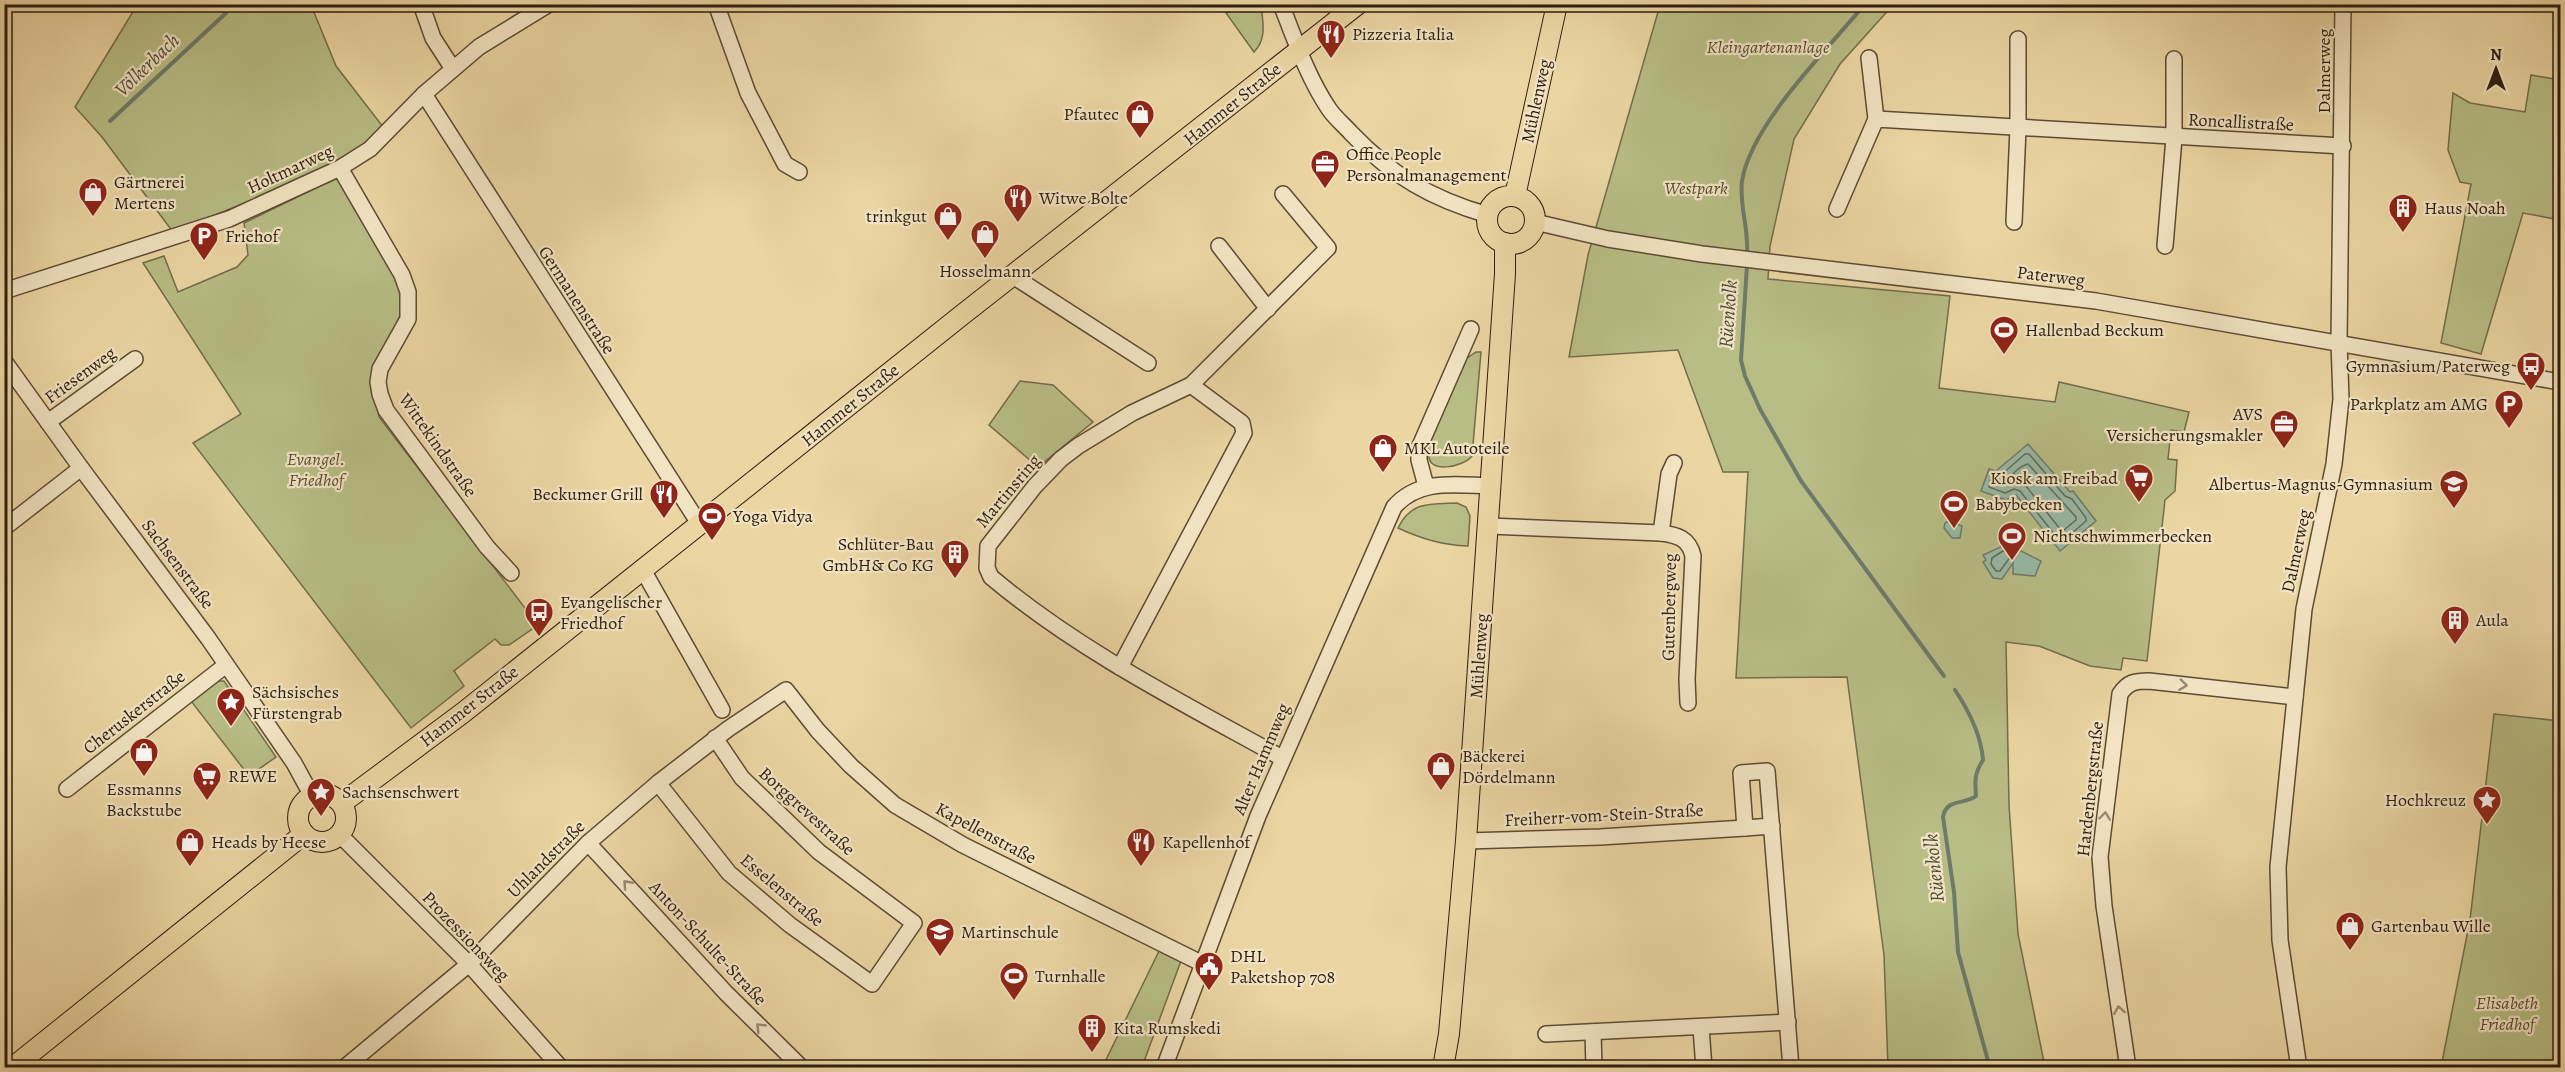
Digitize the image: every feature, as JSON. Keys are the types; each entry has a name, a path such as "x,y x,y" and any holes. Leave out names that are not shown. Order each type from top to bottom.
{"main road":[{"name":"Hammer Straße","path":"342,804 643,570 1358,4"},
{"name":"Mühlenweg","path":"1515,196 1557,4"},
{"path":"1515,196 1527,202 1532,208 1535,222 1528,237 1514,243 1505,243 1493,235 1489,229 1488,215 1500,199 1515,196"},
{"name":"Mühlenweg","path":"1443,1068 1449,1034 1466,841 1505,274 1505,243"},
{"path":"328,795 342,804 346,818 340,835 327,842 318,842 304,834 298,820 299,813 302,806 312,796 328,795"},
{"path":"12,1068 304,834"}],"street":[{"path":"421,4 433,38 453,69"},
{"name":"Holtmarweg","path":"4,291 229,219 340,168 370,149 424,94 479,47 549,4"},
{"path":"716,4 748,93 785,164 800,172"},
{"path":"1281,4 1299,50 1330,110 1369,151 1404,180 1426,192 1450,203 1488,215"},
{"name":"Dalmerweg","path":"2300,1068 2280,940 2277,898 2306,590 2337,447 2341,399 2339,342 2343,4"},
{"path":"2014,222 2019,128 2018,39"},
{"path":"1837,209 1876,119 1869,58"},
{"name":"Roncallistraße","path":"2164,246 2174,138 2174,59"},
{"name":"Germanenstraße","path":"424,94 700,525"},
{"name":"Roncallistraße","path":"1876,119 2343,146"},
{"name":"Wittekindstraße","path":"340,168 402,275 408,292 408,319 380,369 378,382 386,410 487,547 511,573"},
{"name":"Martinsring","path":"1282,758 1120,668 1052,623 991,577 987,568 988,546 1035,486 1078,446 1132,413 1191,385 1328,248 1283,194"},
{"name":"Paterweg","path":"1535,222 1608,239 1720,256 2096,301 2560,382"},
{"path":"1219,246 1268,309"},
{"path":"1013,276 1148,363"},
{"path":"1471,329 1419,448 1419,460 1426,486 1491,486"},
{"name":"Friesenweg","path":"48,422 135,359"},
{"name":"Sachsenstraße","path":"4,361 208,638 294,763 312,796"},
{"path":"1120,668 1244,433 1242,423 1191,385"},
{"name":"Gutenbergweg","path":"1661,533 1669,474 1674,463"},
{"path":"4,528 81,468"},
{"name":"Alter Hammweg","path":"1164,1068 1201,963 1282,758 1394,507 1411,491 1426,486"},
{"name":"Gutenbergweg","path":"1488,526 1661,533 1677,535 1685,540 1692,548 1694,555 1687,679 1688,703"},
{"path":"643,570 722,710"},
{"name":"Cheruskerstraße","path":"66,789 226,665"},
{"name":"Hardenbergstraße","path":"2128,1068 2104,906 2100,857 2120,694 2134,681 2149,681 2295,698"},
{"name":"Uhlandstraße","path":"344,1068 469,964 588,843 658,783 716,738 786,690"},
{"name":"Kapellenstraße","path":"786,690 818,731 851,766 895,805 963,845 1201,963"},
{"name":"Borggrevestraße","path":"716,738 742,778 819,852 914,923 873,984"},
{"path":"1745,828 1741,773 1767,771 1791,1068"},
{"name":"Esselenstraße","path":"658,783 729,873 790,926 873,984"},
{"name":"Freiherr-vom-Stein-Straße","path":"1466,841 1600,837 1772,826"},
{"name":"Prozessionsweg","path":"340,835 469,964 561,1068"},
{"name":"Anton-Schulte-Straße","path":"588,843 726,993 802,1068"},
{"path":"1546,1034 1788,1022"},
{"path":"1701,1028 1704,1068"},
{"path":"1593,1032 1594,1068"}],"green space":[{"path":"1252,4 1261,5 1263,24 1261,42 1254,52 1226,13"},
{"path":"1735,4 1893,5 1840,64 1794,139 1770,246 1768,279 1950,296 1939,388 2055,402 2059,382 2189,412 2184,432 2171,430 2168,459 2177,460 2175,491 2165,500 2147,661 2123,658 2121,670 2090,666 2039,646 2006,642 2009,805 2018,934 2045,1067 1888,1067 1884,955 1847,677 1736,678 1748,472 1723,472 1678,350 1569,357 1588,255 1660,5 1732,10"},
{"path":"137,5 311,5 336,66 384,128 336,166 173,232 102,137 75,107"},
{"path":"2531,75 2560,80 2560,220 2523,213 2481,354 2441,343 2471,184 2460,182 2448,150 2453,93 2470,103 2525,112"},
{"name":"Evangel. Friedhof","path":"338,177 405,294 400,316 382,351 377,367 376,392 379,417 538,625 509,645 501,645 495,639 454,671 464,686 411,728 193,443 241,414 143,263 164,256 178,292 237,267 248,255 244,223"},
{"path":"1476,352 1481,352 1472,456 1454,466 1439,467 1433,464 1429,453 1425,451 1463,361"},
{"path":"1020,381 1053,385 1093,422 1038,467 989,425"},
{"path":"1457,503 1466,507 1470,516 1468,546 1432,541 1398,528 1403,519 1415,508 1430,504"},
{"path":"218,681 224,681 276,757 249,776 191,701"},
{"name":"Elisabeth Friedhof","path":"2494,714 2560,721 2560,1067 2441,1067 2470,920"},
{"path":"1161,947 1182,958 1142,1067 1102,1068"}],"water":[{"path":"2028,444 2070,492 2073,491 2096,521 2060,551 2016,495 2006,500 1981,491 1989,469 1996,471"},
{"name":"Babybecken","path":"1949,521 1962,526 1960,538 1952,538 1944,528 1945,523"},
{"name":"Nichtschwimmerbecken","path":"2007,544 2041,561 2035,576 2013,574 2013,563 2002,579 1993,578 1983,562 1986,560 1983,555"}],"waterway":[{"name":"Völkerbach","path":"110,121 226,13 230,4"},
{"name":"Rüenkolk","path":"1747,254 1741,190 1748,159 1775,112 1793,88 1865,4"},
{"name":"Rüenkolk","path":"1747,265 1741,360 1745,376 1760,409 1801,481 1944,676"},
{"name":"Rüenkolk","path":"1955,690 1973,723 1980,741 1983,760 1976,778 1976,796 1952,804 1943,817 1954,892 1958,952 1990,1068"}],"place":[{"name":"Pizzeria Italia","path":"1331,60"},
{"name":"Pfautec","path":"1140,140"},
{"name":"Office People Personalmanagement","path":"1325,190"},
{"name":"Gärtnerei Mertens","path":"93,218"},
{"name":"Witwe Bolte","path":"1018,224"},
{"name":"Haus Noah","path":"2403,234"},
{"name":"trinkgut","path":"948,242"},
{"name":"Hosselmann","path":"985,260"},
{"name":"Friehof","path":"204,262"},
{"name":"Hallenbad Beckum","path":"2004,356"},
{"name":"Gymnasium/Paterweg","path":"2531,392"},
{"name":"Parkplatz am AMG","path":"2509,430"},
{"name":"AVS Versicherungsmakler","path":"2284,450"},
{"name":"MKL Autoteile","path":"1383,474"},
{"name":"Kiosk am Freibad","path":"2139,504"},
{"name":"Albertus-Magnus-Gymnasium","path":"2454,510"},
{"name":"Beckumer Grill","path":"664,520"},
{"name":"Babybecken","path":"1954,530"},
{"name":"Yoga Vidya","path":"712,542"},
{"name":"Nichtschwimmerbecken","path":"2012,562"},
{"name":"Schlüter-Bau GmbH& Co KG","path":"955,580"},
{"name":"Evangelischer Friedhof","path":"539,638"},
{"name":"Aula","path":"2455,646"},
{"name":"Sächsisches Fürstengrab","path":"231,728"},
{"name":"Essmanns Backstube","path":"144,778"},
{"name":"Bäckerei Dördelmann","path":"1441,792"},
{"name":"REWE","path":"207,802"},
{"name":"Sachsenschwert","path":"321,818"},
{"name":"Hochkreuz","path":"2487,826"},
{"name":"Heads by Heese","path":"190,868"},
{"name":"Kapellenhof","path":"1141,868"},
{"name":"Gartenbau Wille","path":"2350,952"},
{"name":"Martinschule","path":"940,958"},
{"name":"DHL Paketshop 708","path":"1209,992"},
{"name":"Turnhalle","path":"1014,1002"},
{"name":"Kita Rumskedi","path":"1092,1054"}],"park label":[{"name":"Kleingartenanlage","path":"1768,47"},
{"name":"Westpark","path":"1696,188"}]}
